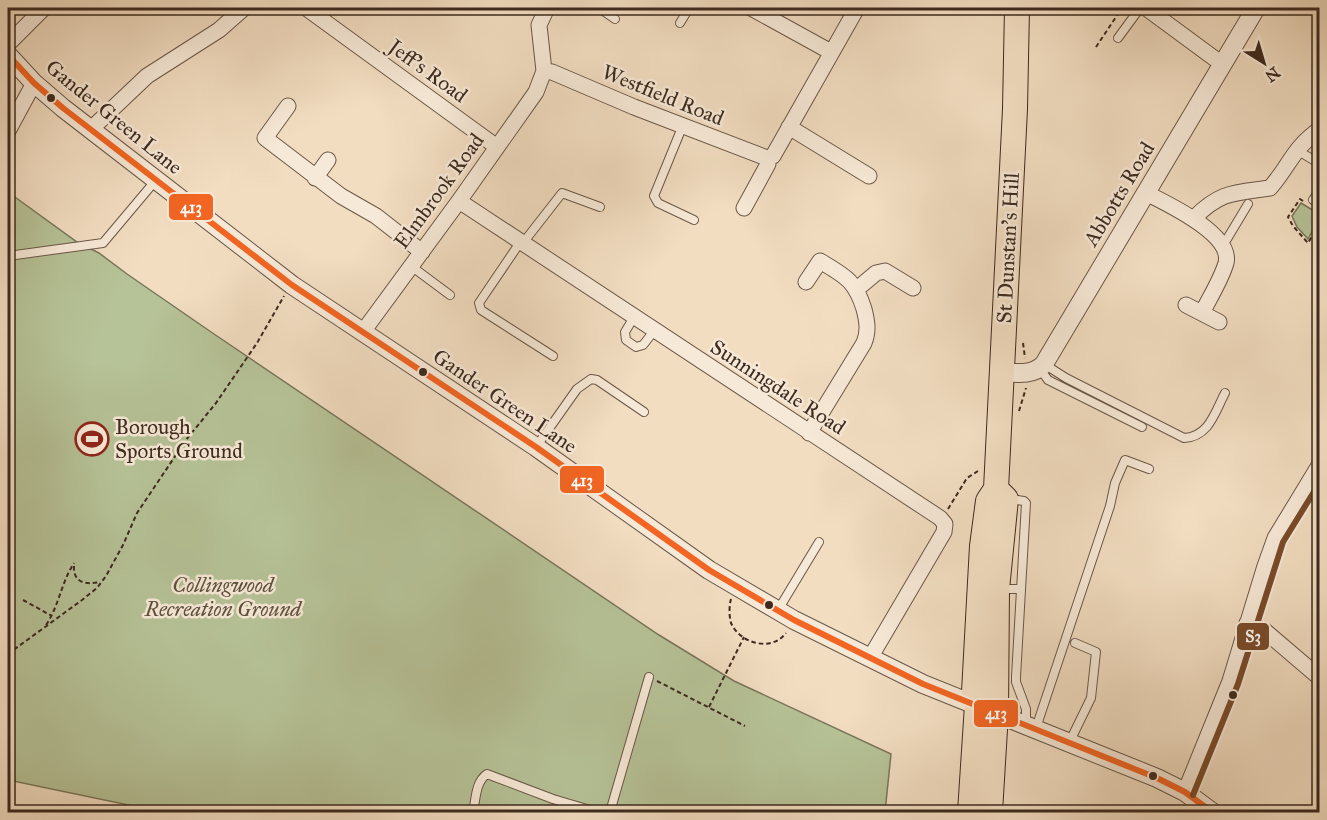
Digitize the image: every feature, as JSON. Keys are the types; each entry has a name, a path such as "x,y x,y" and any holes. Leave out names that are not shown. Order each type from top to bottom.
{"highway":[{"name":"St Dunstan's Hill","path":"986,709 1009,589 1001,494 1001,372 1016,109 1017,8"},
{"name":"St Dunstan's Hill","path":"986,709 974,692 981,546 988,501 1001,494"},
{"path":"970,813 986,709"},
{"path":"986,709 990,813"}],"street":[{"path":"8,44 44,8"},
{"path":"90,130 147,76 219,30 244,8"},
{"name":"Jeff's Road","path":"306,8 497,147"},
{"path":"544,71 539,25 548,8"},
{"path":"751,8 831,52"},
{"path":"744,208 768,164 767,158 773,156 857,8"},
{"path":"1146,8 1222,63"},
{"name":"Abbotts Road","path":"1042,367 1256,8"},
{"name":"Gander Green Lane","path":"8,55 34,83 90,130 284,279 536,447 709,570 794,620 923,684 1070,741 1157,778 1185,792 1209,811"},
{"name":"Elmbrook Road","path":"362,333 536,92 544,71"},
{"name":"Westfield Road","path":"544,71 552,72 767,158"},
{"path":"8,131 34,83"},
{"path":"288,106 265,138 315,178 352,204 376,216 422,252"},
{"path":"789,127 869,176"},
{"path":"1194,218 1207,206 1229,193 1270,188 1301,144 1320,129"},
{"path":"315,178 328,160"},
{"path":"1146,193 1194,218 1207,228 1224,249 1227,261 1202,313"},
{"name":"Sunningdale Road","path":"459,201 654,332 940,518 945,524"},
{"path":"806,282 819,261 839,273 857,289 866,319 867,337 808,433"},
{"path":"857,289 876,273 885,271 913,288"},
{"path":"1186,305 1220,322"},
{"path":"1001,372 1026,373 1042,367"},
{"path":"1185,792 1230,681 1275,538 1320,464"},
{"path":"870,658 944,532 945,524"},
{"path":"1247,623 1265,631 1320,678"}],"lane":[{"path":"599,8 615,20"},
{"path":"680,23 688,8"},
{"path":"1118,38 1140,8"},
{"path":"683,126 654,196 657,203 694,219"},
{"path":"1301,144 1320,164"},
{"path":"8,256 103,243 156,180"},
{"path":"1311,202 1320,189"},
{"path":"553,356 481,310 479,303 522,242 562,193 600,207"},
{"path":"1220,244 1227,238 1248,204"},
{"path":"411,266 450,295"},
{"path":"634,317 626,332 626,340 636,347 643,345 654,332"},
{"path":"1042,367 1184,438 1199,435 1207,427 1225,393"},
{"path":"1042,367 1048,380 1142,427"},
{"path":"536,447 577,389 591,379 597,380 644,412"},
{"path":"1031,726 1125,460 1149,469"},
{"path":"777,610 819,542"},
{"path":"1009,589 1016,682 1031,726"},
{"path":"1070,741 1091,698 1096,652 1075,644"},
{"path":"610,813 649,677"},
{"path":"473,813 479,784 482,777 488,774 597,813"}],"path":[{"path":"1096,47 1122,8"},
{"path":"1311,202 1300,199 1288,217 1308,243 1320,224"},
{"path":"8,654 82,600 101,582 123,545 137,513 186,440 216,404 246,360 284,296"},
{"path":"1018,416 1026,387"},
{"path":"945,524 947,512 967,478 978,471"},
{"path":"45,627 52,616 64,581 74,563 73,574 77,580 88,585 101,582"},
{"path":"736,585 729,606 731,622 744,637 752,642 771,643 783,637 794,620"},
{"path":"23,600 52,616"},
{"path":"708,707 744,637"},
{"path":"649,677 745,726"}],"green space":[{"name":"Collingwood Recreation Ground","path":"8,192 77,242 99,253 214,334 659,635 734,681 891,754 885,812 162,812 8,780"},
{"path":"1301,203 1319,214 1319,219 1308,239 1297,227 1292,216"}],"transit line":[{"name":"413","path":"8,55 34,83 63,108 292,285 536,447 709,570 794,620 923,684 1157,778 1185,792 1212,812"},
{"name":"S3","path":"1193,795 1238,684 1283,542 1320,482"}],"place":[{"name":"Borough Sports Ground","path":"92,439"}]}
